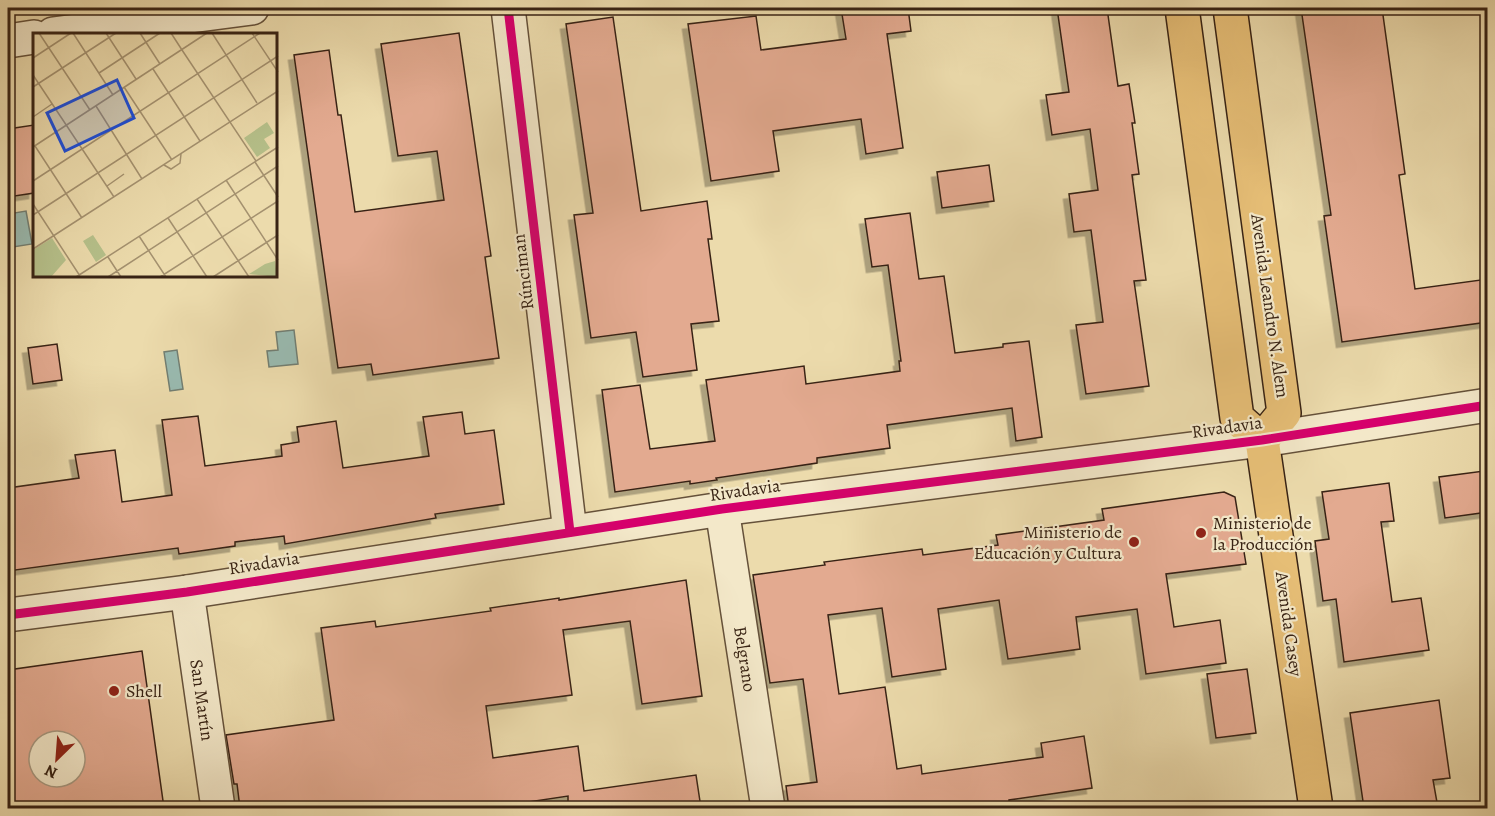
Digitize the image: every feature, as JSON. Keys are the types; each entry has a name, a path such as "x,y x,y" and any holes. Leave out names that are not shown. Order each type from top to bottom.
{"main road":[{"path":"1182,8 1237,418 1262,440"},
{"name":"Avenida Leandro N. Alem","path":"1230,8 1284,413 1262,440"},
{"name":"Avenida Casey","path":"1262,440 1316,808"}],"street":[{"path":"61,33 252,8"},
{"name":"Rúnciman","path":"508,8 570,532"},
{"path":"8,41 33,37"},
{"name":"Rivadavia","path":"8,615 186,592 722,509 1262,440 1488,405"},
{"name":"Belgrano","path":"722,509 768,808"},
{"name":"San Martín","path":"186,592 218,808"}],"water":[{"path":"26,211 32,244 13,247 8,214"},
{"path":"294,330 298,364 269,367 267,351 278,350 276,332"},
{"path":"177,350 183,389 170,391 164,352"}],"building":[{"path":"841,8 908,8 911,31 887,34 903,148 866,154 861,119 773,131 779,171 711,181 688,24 756,16 761,50 846,39"},
{"path":"1057,8 1107,8 1118,86 1129,84 1139,174 1132,175 1146,280 1134,281 1149,386 1086,394 1076,325 1103,322 1091,230 1074,232 1069,194 1098,190 1090,129 1052,135 1046,95 1069,92"},
{"path":"1301,8 1382,8 1405,174 1399,175 1415,289 1488,279 1488,322 1342,342 1324,216 1331,215"},
{"path":"613,17 641,211 707,201 712,239 708,239 719,321 691,324 697,370 643,377 636,332 591,338 574,215 593,213 566,24"},
{"path":"459,33 491,256 485,257 499,358 373,375 371,364 338,368 294,55 329,50 355,212 444,200 437,151 398,156 381,44"},
{"path":"33,125 33,193 8,197 8,129"},
{"path":"989,165 994,201 942,208 937,172"},
{"path":"910,213 919,279 944,276 955,353 1029,341 1042,437 1016,441 1012,408 887,425 890,448 817,458 817,463 716,478 717,480 690,484 690,481 615,492 602,390 640,385 650,449 715,441 706,380 804,366 806,384 900,371 899,361 901,361 888,265 872,267 865,219"},
{"path":"57,344 62,380 33,384 28,348"},
{"path":"462,412 465,434 494,430 504,504 435,514 436,518 285,544 284,536 235,542 235,546 179,554 178,548 8,571 8,488 79,478 75,455 115,450 122,502 172,495 162,420 198,416 205,466 282,456 281,445 299,442 297,427 336,421 343,468 429,456 423,417"},
{"path":"1484,471 1488,512 1445,518 1439,477"},
{"path":"1389,483 1394,521 1381,522 1392,602 1421,598 1429,650 1344,662 1336,599 1323,601 1315,541 1329,539 1322,492"},
{"path":"1224,492 1235,497 1246,564 1166,574 1174,627 1220,620 1226,663 1146,674 1137,609 1076,617 1080,649 1008,659 999,600 938,609 946,669 892,677 882,608 828,615 839,694 885,687 897,769 921,765 922,774 1043,757 1041,743 1084,736 1092,788 1009,800 1009,804 974,808 789,808 786,786 817,782 803,679 770,683 753,575 825,565 824,562 922,549 923,555 998,545 996,535 1104,520 1102,509"},
{"path":"686,580 702,696 642,704 630,621 563,630 572,695 486,706 493,758 578,746 584,791 696,775 701,808 568,808 568,796 508,805 509,808 240,808 226,735 334,720 321,628 375,621 376,627"},
{"path":"142,651 164,808 8,808 8,670"},
{"path":"1247,669 1256,733 1216,738 1207,674"},
{"path":"1439,700 1450,778 1433,780 1438,808 1364,808 1350,713"}],"cycle path":[{"path":"508,8 570,532"},
{"path":"8,615 187,592 722,509 1262,440 1488,405"}],"place":[{"name":"Ministerio de la Producción","path":"1201,533"},
{"name":"Ministerio de Educación y Cultura","path":"1134,542"},
{"name":"Shell","path":"114,691"}]}
